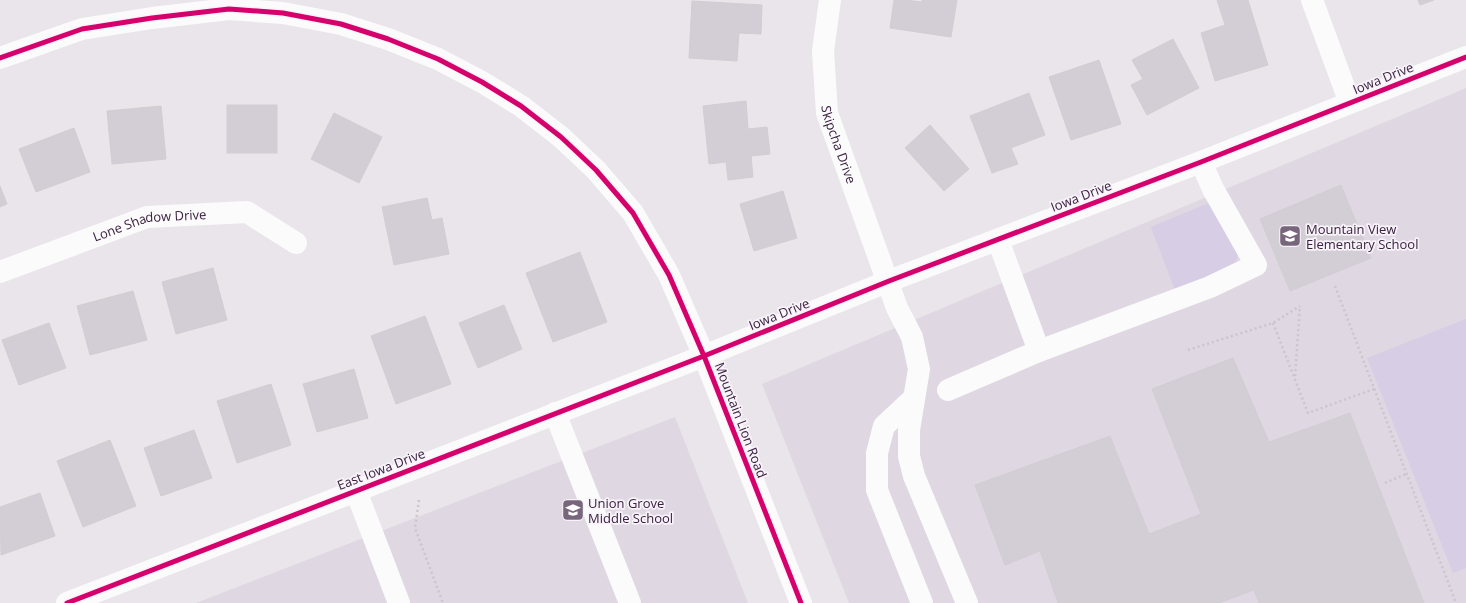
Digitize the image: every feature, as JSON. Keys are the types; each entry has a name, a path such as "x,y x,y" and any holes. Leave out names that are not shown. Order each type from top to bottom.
{"street":[{"name":"Skipcha Drive","path":"830,0 823,51 827,113 889,281 897,308 912,337 919,369 909,430 909,456 914,476 967,603"},
{"path":"1312,0 1350,103"},
{"name":"Mountain Lion Road","path":"0,58 82,29 228,4 341,24 388,39 438,59 482,82 521,106 561,137 596,170 633,213 669,275 704,356 801,603"},
{"name":"Iowa Drive","path":"704,356 889,281 1201,162 1466,57"},
{"path":"948,390 1039,351 1210,287 1256,264 1213,189 1201,162"},
{"name":"Lone Shadow Drive","path":"0,272 147,217 247,212 296,243"},
{"path":"998,240 1039,351"},
{"name":"East Iowa Drive","path":"67,603 704,356"},
{"path":"914,398 884,426 878,453 878,490 922,603"},
{"path":"556,414 630,603"},
{"path":"356,491 399,603"}],"path":[{"path":"1335,286 1456,603"},
{"path":"1188,350 1273,323 1300,306 1295,379"},
{"path":"1273,323 1308,413 1374,389"},
{"path":"1385,483 1406,474"},
{"path":"418,500 415,528 443,603"}],"shaded area":[{"name":"Mountain View Elementary School","path":"1466,88 1466,603 849,603 762,384"},
{"path":"1221,198 1238,252 1234,272 1178,298 1151,227"},
{"path":"1466,319 1466,568 1453,573 1367,358"},
{"name":"Union Grove Middle School","path":"675,417 748,603 196,603"}],"building":[{"path":"894,0 922,2 922,0 957,0 951,37 890,28"},
{"path":"1217,0 1248,0 1268,65 1215,81 1201,33 1225,25"},
{"path":"1418,0 1434,0 1420,5"},
{"path":"692,1 762,5 761,34 739,33 737,61 689,58"},
{"path":"1173,39 1199,88 1147,115 1131,85 1143,79 1132,60"},
{"path":"1099,60 1121,124 1071,140 1049,77"},
{"path":"1029,93 1045,135 1011,148 1018,164 992,173 970,116"},
{"path":"746,101 748,129 767,127 770,154 751,156 753,177 728,180 726,162 709,164 703,106"},
{"path":"227,105 277,105 277,153 227,153"},
{"path":"161,106 166,159 112,164 107,111"},
{"path":"334,113 382,137 359,183 311,159"},
{"path":"930,125 969,169 944,191 905,148"},
{"path":"74,128 90,172 36,192 19,149"},
{"path":"1341,185 1371,258 1290,291 1260,219"},
{"path":"0,186 7,204 0,207"},
{"path":"783,191 797,238 754,251 740,204"},
{"path":"427,198 432,220 442,218 449,254 394,265 382,207"},
{"path":"580,252 607,322 553,342 526,273"},
{"path":"213,268 227,320 176,334 162,282"},
{"path":"133,291 147,340 90,355 77,306"},
{"path":"504,305 522,349 478,368 459,323"},
{"path":"425,316 451,384 396,404 371,336"},
{"path":"49,323 66,368 19,385 2,340"},
{"path":"1233,358 1269,442 1350,413 1424,603 1259,603 1254,590 1219,603 1058,603 1040,551 1005,565 975,485 1110,436 1149,534 1201,514 1152,389"},
{"path":"354,369 368,418 317,432 303,384"},
{"path":"271,384 291,445 237,463 217,401"},
{"path":"194,430 212,478 161,496 144,448"},
{"path":"110,440 136,506 83,527 57,461"},
{"path":"40,493 55,536 1,555 0,507"}],"cycle path":[{"path":"0,58 82,29 152,18 229,9 283,13 341,24 388,39 438,59 482,82 521,106 561,137 596,170 633,213 669,275 704,356 801,603"},
{"path":"67,603 704,356 889,281 1201,162 1466,57"}],"place":[{"name":"Mountain View Elementary School","path":"1290,236"},
{"name":"Union Grove Middle School","path":"573,510"}]}
